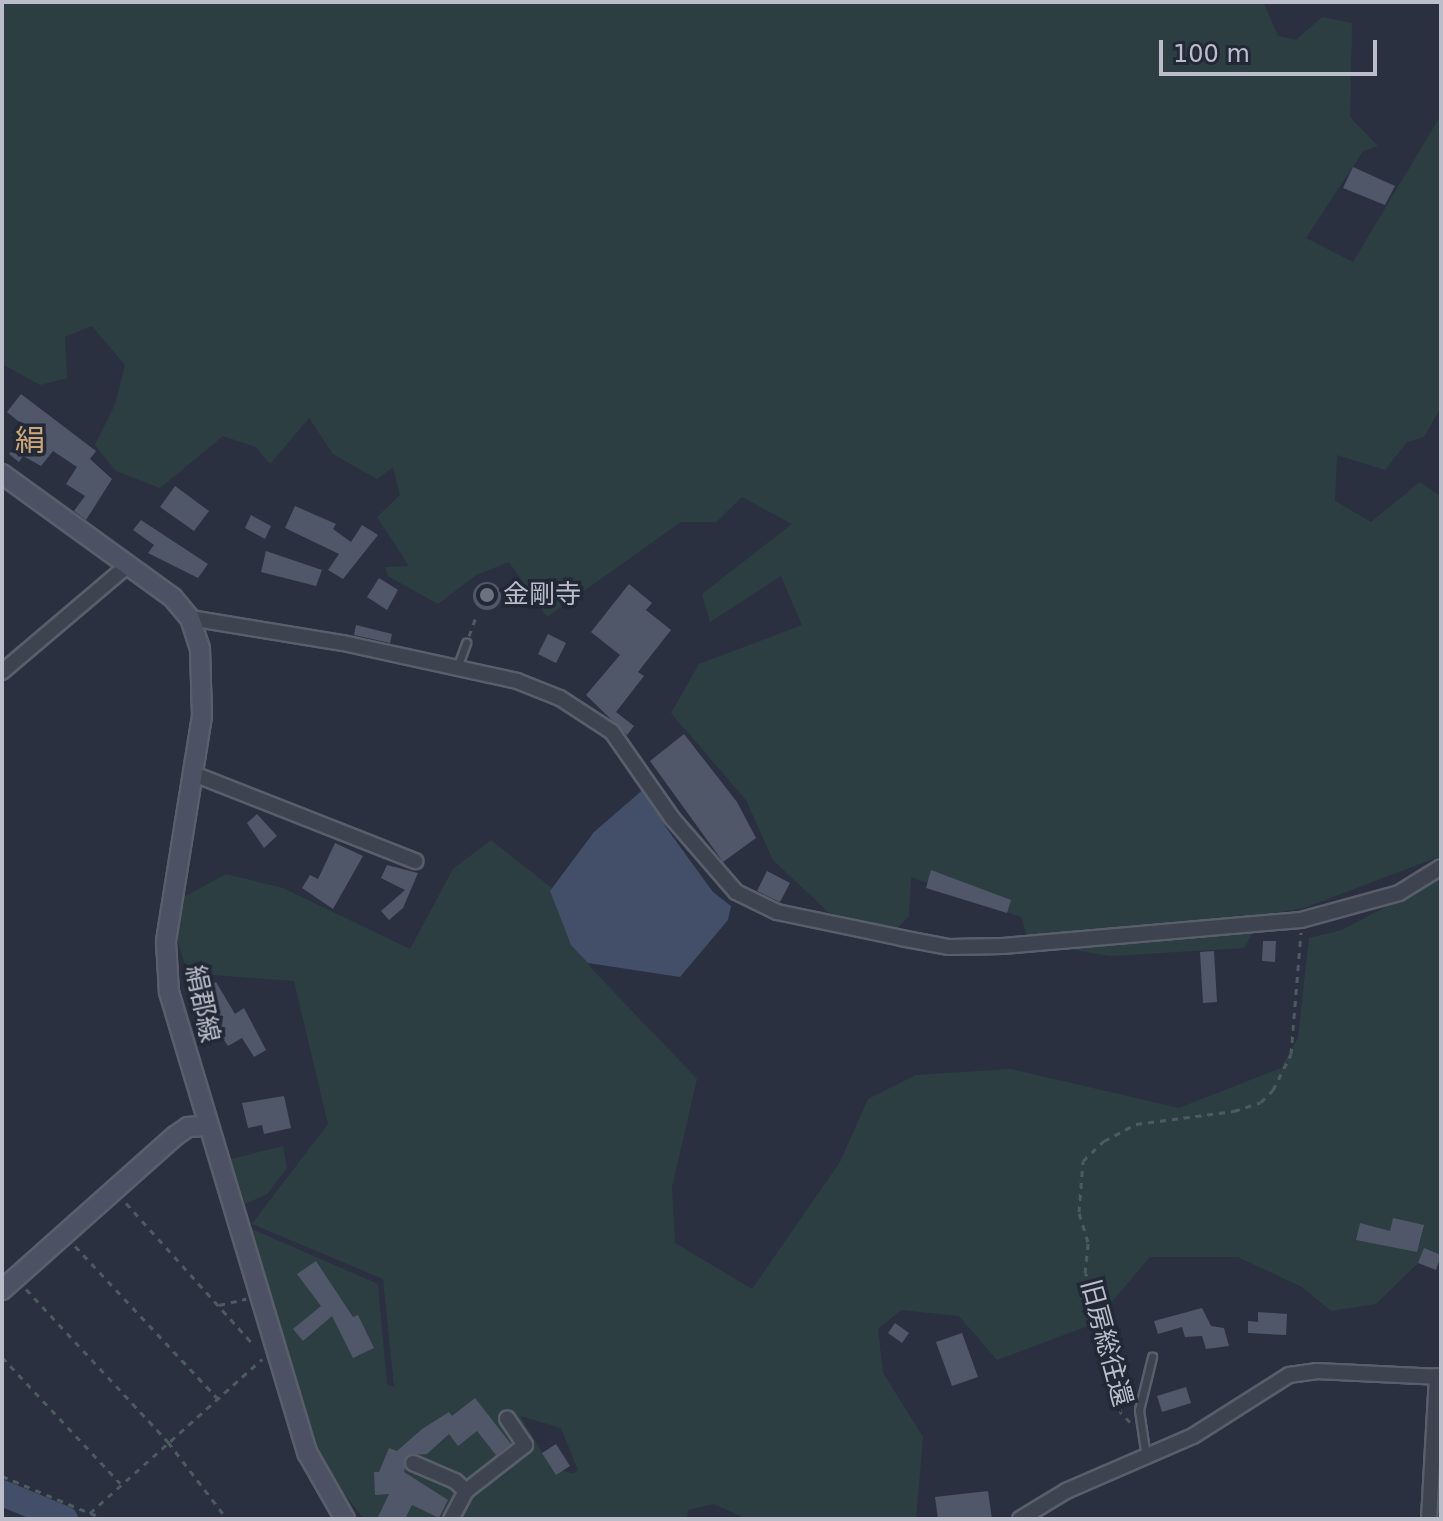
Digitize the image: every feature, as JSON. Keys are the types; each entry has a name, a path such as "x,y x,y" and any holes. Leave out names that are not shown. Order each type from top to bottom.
{"main road":[{"path":"2,474 173,598 190,618"},
{"name":"絹郡線","path":"190,618 204,679 194,774 165,966 205,1126 274,1348 313,1466 345,1519"},
{"path":"9,1284 175,1136 188,1127 205,1126"}],"street":[{"path":"2,672 128,565"},
{"path":"190,618 314,637 517,681 598,719 736,892 777,912 949,947 1301,920 1399,893 1441,867"},
{"path":"194,774 415,861"},
{"path":"1020,1519 1066,1491 1193,1436 1289,1375 1316,1371 1439,1376 1429,1519"},
{"path":"451,1519 466,1491 525,1445 507,1418"},
{"path":"413,1463 455,1481 466,1491"}],"lane":[{"path":"457,668 466,643"},
{"path":"1147,1458 1139,1433 1152,1357"}],"path":[{"path":"466,643 477,614"},
{"name":"旧房総往還","path":"1139,1433 1121,1413 1098,1297 1085,1273 1088,1242 1079,1212 1083,1161 1104,1141 1136,1124 1234,1111 1261,1102 1273,1090 1291,1054 1301,920"},
{"path":"115,1191 254,1345"},
{"path":"65,1235 217,1398"},
{"path":"9,1284 168,1442 227,1519"},
{"path":"218,1305 258,1296"},
{"path":"90,1513 274,1348"},
{"path":"2,1357 120,1484"},
{"path":"2,1476 106,1519"}],"shaded area":[{"path":"2,2 1263,2 1278,36 1296,40 1322,17 1352,23 1350,117 1378,146 1363,151 1306,238 1353,262 1441,115 1441,407 1424,437 1407,442 1385,470 1337,455 1335,501 1371,522 1420,482 1441,497 1441,856 1304,908 1263,915 1244,948 1110,956 1029,942 1021,917 911,877 909,916 895,931 828,912 773,860 746,800 671,713 699,664 802,625 781,576 710,622 702,594 792,524 742,497 716,522 681,522 547,617 509,562 476,575 438,604 388,576 385,567 409,566 377,517 400,495 393,467 377,479 333,454 309,418 270,464 256,447 223,436 160,488 116,471 95,445 116,402 125,365 92,326 65,337 67,378 40,385 4,365"},
{"path":"491,840 553,889 590,967 697,1079 672,1187 675,1243 752,1289 840,1162 868,1099 916,1075 1011,1069 1179,1108 1281,1068 1298,1038 1309,938 1342,930 1441,877 1441,1264 1418,1263 1376,1304 1331,1311 1302,1287 1238,1257 1150,1257 1093,1324 997,1360 959,1316 901,1310 878,1329 883,1373 923,1437 916,1519 747,1519 714,1504 688,1510 687,1519 364,1519 327,1472 310,1431 247,1227 378,1284 387,1384 394,1387 383,1279 252,1224 328,1124 294,981 188,973 177,940 184,897 226,874 283,888 410,949 453,869","holes":["520,1416 561,1428 578,1470 573,1474 551,1467"]},
{"path":"283,1146 287,1168 267,1194 245,1204 231,1159"}],"water":[{"path":"646,787 665,826 713,892 731,906 728,920 680,977 588,963 571,945 550,891 594,832"}],"building":[{"path":"1353,167 1395,186 1385,205 1343,188"},
{"path":"21,394 96,451 90,459 112,479 86,520 74,511 85,496 66,484 77,467 53,451 41,466 23,456 19,462 9,454 29,430 7,412"},
{"path":"175,486 209,511 194,531 160,507"},
{"path":"295,506 336,524 333,529 351,542 362,525 378,535 343,579 328,570 339,554 285,528"},
{"path":"251,515 271,526 265,539 245,528"},
{"path":"141,520 208,564 198,578 148,553 154,545 133,530"},
{"path":"266,551 322,570 316,586 261,572"},
{"path":"379,578 398,590 387,610 367,597"},
{"name":"金剛寺","path":"487,582 497,586 501,596 497,606 487,610 477,606 473,596 477,586"},
{"path":"629,584 652,603 646,610 671,630 638,672 644,676 616,712 634,726 627,735 586,695 620,655 591,632"},
{"path":"356,625 392,634 390,643 354,635"},
{"path":"548,634 566,643 556,663 538,654"},
{"path":"684,734 737,802 756,838 723,862 650,761"},
{"path":"257,814 277,836 264,848 247,823"},
{"path":"335,843 363,856 333,909 302,888 310,875 318,879"},
{"path":"387,865 418,873 403,908 389,920 381,911 405,890 381,878"},
{"path":"931,870 1011,900 1007,913 926,888"},
{"path":"767,871 790,883 780,902 757,891"},
{"path":"1263,941 1276,941 1275,962 1262,961"},
{"path":"1214,951 1217,1002 1203,1003 1200,952"},
{"path":"216,982 235,1014 244,1008 266,1050 254,1057 242,1038 228,1046 193,996"},
{"path":"284,1096 291,1128 264,1134 262,1125 248,1128 242,1103"},
{"path":"1393,1218 1424,1225 1417,1252 1356,1240 1360,1223 1390,1231"},
{"path":"1424,1248 1441,1255 1436,1270 1418,1263"},
{"path":"316,1261 353,1317 358,1315 374,1348 353,1358 332,1316 303,1341 293,1329 321,1306 297,1274"},
{"path":"1202,1308 1211,1326 1224,1328 1229,1346 1206,1349 1202,1336 1185,1337 1182,1327 1158,1334 1154,1321"},
{"path":"1258,1312 1287,1314 1286,1335 1248,1333 1248,1321 1258,1322"},
{"path":"895,1323 909,1333 902,1343 888,1333"},
{"path":"962,1333 978,1377 952,1386 936,1342"},
{"path":"1186,1387 1191,1403 1162,1412 1157,1396"},
{"path":"475,1398 511,1444 496,1455 477,1431 458,1446 449,1434 427,1454 408,1455 404,1472 448,1500 439,1518 412,1505 405,1519 377,1519 389,1494 375,1495 374,1472 379,1472 389,1448 397,1451 422,1429 449,1412 452,1416"},
{"path":"556,1444 570,1466 556,1475 542,1453"},
{"path":"988,1491 992,1519 938,1519 935,1497"}],"waterway":[{"path":"2,1493 65,1519"}],"place":[{"name":"金剛寺","path":"487,595"}],"district":[{"name":"絹","path":"30,441"}]}
